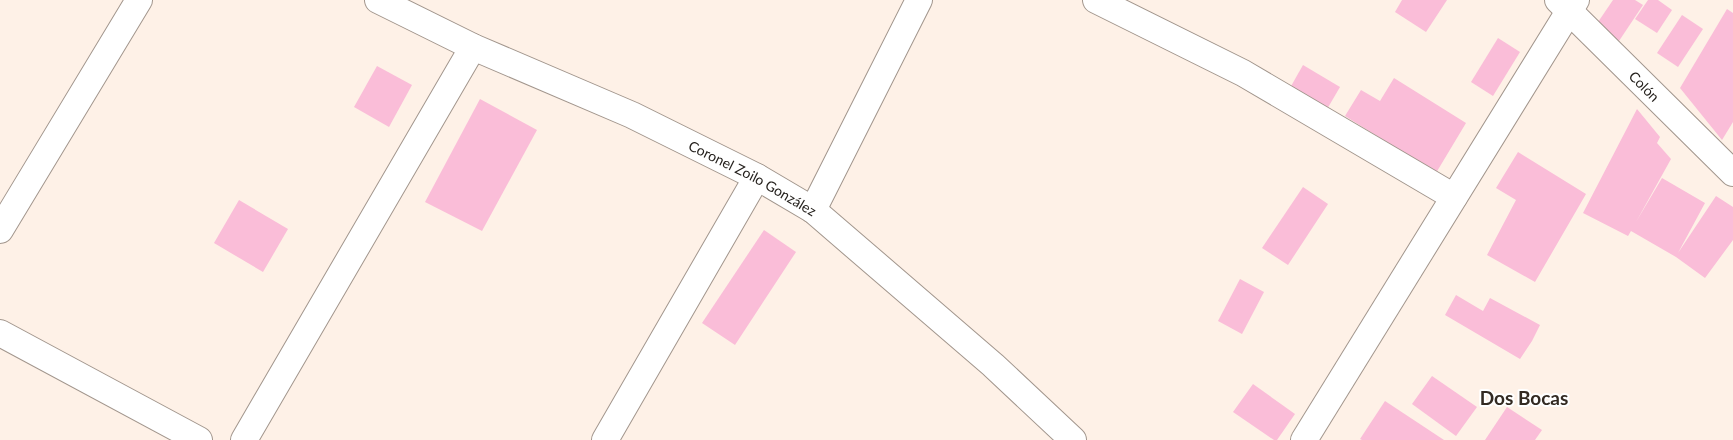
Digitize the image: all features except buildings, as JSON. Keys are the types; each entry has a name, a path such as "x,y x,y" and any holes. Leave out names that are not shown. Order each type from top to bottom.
{"street":[{"path":"0,230 139,0"},
{"name":"Coronel Zoilo González","path":"378,0 473,47 632,116 757,177 813,210 993,365 1073,440"},
{"path":"813,210 919,0"},
{"path":"1096,0 1243,74 1454,197"},
{"path":"1304,440 1454,197 1568,4"},
{"name":"Colón","path":"1568,4 1733,173"},
{"path":"244,440 473,47"},
{"path":"605,440 757,177"},
{"path":"0,333 200,440"}],"district":[{"name":"Dos Bocas","path":"1524,397"}]}
